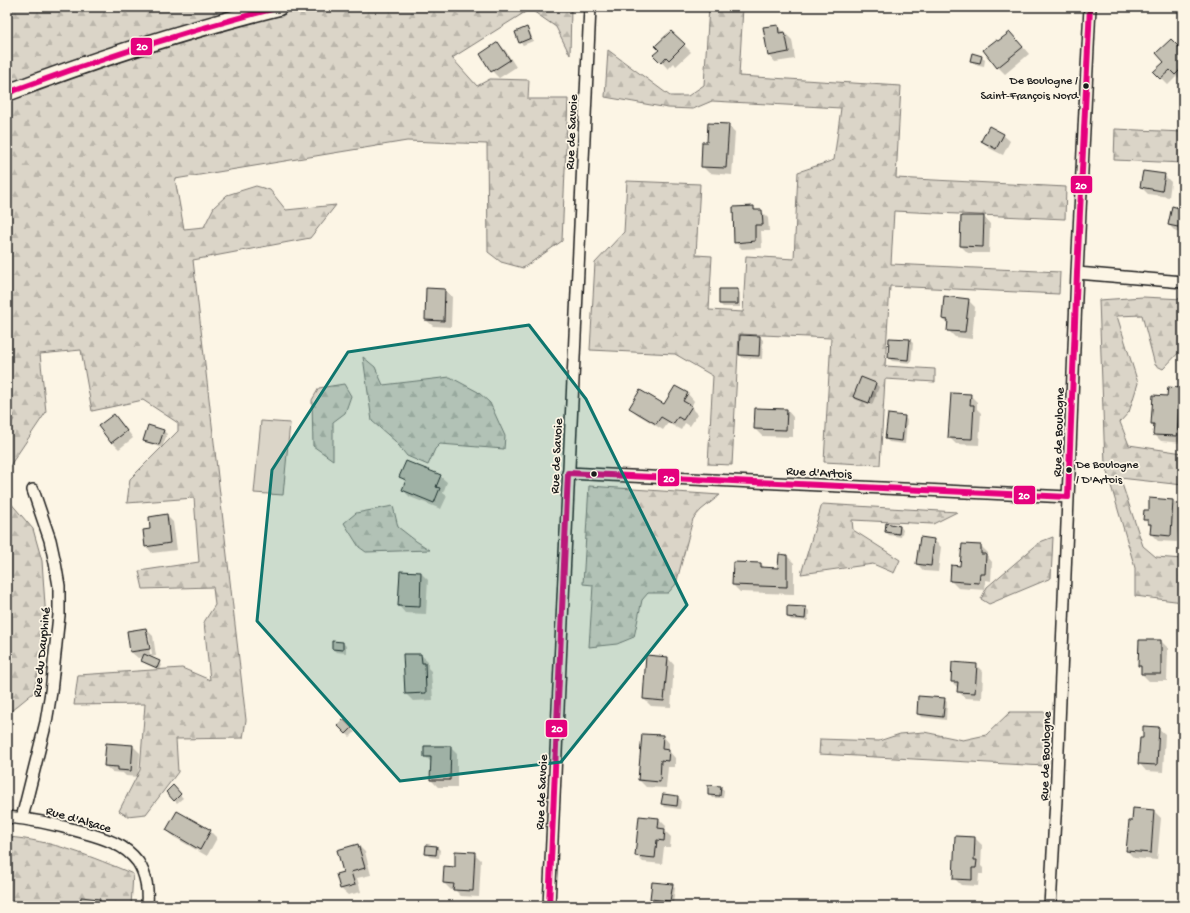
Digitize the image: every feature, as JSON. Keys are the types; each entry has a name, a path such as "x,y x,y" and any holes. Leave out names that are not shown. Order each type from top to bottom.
{"street":[{"path":"7,93 63,72 147,44 280,7"},
{"name":"Rue de Savoie","path":"549,906 590,7"},
{"name":"Rue de Boulogne","path":"1050,906 1090,7"},
{"path":"1077,273 1183,282"},
{"name":"Rue d'Artois","path":"568,473 1068,497"},
{"name":"Rue du Dauphiné","path":"22,818 46,722 51,692 59,615 59,586 55,563 50,540 33,490"},
{"name":"Rue d'Alsace","path":"7,816 53,824 104,838 115,843 128,852 137,861 143,871 147,881 147,906"}],"highlighted area":[{"path":"529,325 586,399 687,605 561,762 400,781 257,621 272,470 348,352"}],"green space":[{"path":"7,7 571,7 570,55 556,27 530,9 452,58 477,86 490,79 529,80 528,99 568,99 562,241 523,268 501,262 488,252 487,144 407,141 175,179 184,229 204,227 214,207 227,195 256,186 270,190 286,210 336,205 310,238 193,260 246,720 243,738 176,739 178,772 146,814 127,816 119,811 140,770 145,704 74,705 78,675 182,668 210,680 204,622 215,605 213,587 143,589 139,571 199,562 194,498 127,503 130,479 178,431 178,423 143,400 92,411 81,350 40,354 46,412 7,470 7,429 14,419 7,393"},
{"path":"709,7 743,7 739,76 901,86 896,178 1066,187 1065,219 894,211 891,264 1060,272 1059,294 890,286 885,366 935,369 935,382 885,379 880,465 824,462 831,338 739,334 732,465 708,464 713,376 675,354 590,350 595,263 624,232 627,181 700,184 696,255 712,256 709,310 743,312 746,256 794,259 798,172 834,160 841,108 712,101 693,109 668,108 605,97 608,50 670,96 688,96 704,85"},
{"path":"1115,129 1183,132 1183,163 1114,160"},
{"path":"1143,297 1183,299 1183,348 1163,369 1155,365 1142,315 1117,316 1138,383 1129,412 1120,422 1129,445 1183,453 1183,485 1120,478 1143,546 1156,557 1183,559 1183,602 1135,596 1135,568 1105,465 1099,300"},
{"path":"363,357 375,367 383,385 450,377 478,392 490,403 505,436 504,449 440,444 435,449 428,465 407,456 395,441 372,421"},
{"path":"344,384 351,396 345,413 333,422 333,460 313,446 312,400 319,388"},
{"path":"261,421 290,423 283,495 254,493"},
{"path":"589,486 720,495 701,510 693,519 676,584 668,593 648,593 642,600 634,637 617,644 589,647 593,585 583,584"},
{"path":"7,500 33,529 42,561 46,620 41,661 33,693 11,711 7,711"},
{"path":"822,504 957,512 933,524 852,520 853,530 900,560 894,573 873,564 801,574"},
{"path":"393,506 398,527 430,550 366,552 359,547 344,523 356,513"},
{"path":"1053,537 1051,578 989,604 981,599 987,587 1040,542"},
{"path":"1010,712 1047,712 1045,766 819,754 820,739 879,741 900,734 924,732 963,740 986,735"},
{"path":"7,837 40,842 72,850 133,874 131,906 7,906"}],"building":[{"path":"778,25 779,33 785,32 789,52 768,56 763,27"},
{"path":"527,27 531,38 519,43 515,32"},
{"path":"671,31 685,44 669,60 666,57 661,63 653,55 659,50 655,46"},
{"path":"1010,32 1023,47 997,68 983,50"},
{"path":"1171,39 1181,49 1183,47 1183,67 1175,75 1170,70 1160,79 1153,72 1164,62 1156,53"},
{"path":"498,42 510,60 491,72 480,54"},
{"path":"972,53 982,56 980,63 970,61"},
{"path":"708,123 729,124 726,168 701,167 702,142 707,142"},
{"path":"989,126 1004,134 996,149 981,141"},
{"path":"1143,171 1165,174 1162,191 1140,187"},
{"path":"754,206 754,210 762,210 763,225 755,225 755,241 734,243 733,207"},
{"path":"1172,206 1183,209 1183,228 1168,225"},
{"path":"961,216 984,216 983,247 960,246"},
{"path":"426,288 445,289 444,321 425,320"},
{"path":"719,289 738,289 738,304 719,304"},
{"path":"944,296 969,299 965,332 947,331 948,320 942,319"},
{"path":"740,335 760,336 759,356 739,355"},
{"path":"889,338 910,339 908,360 888,358"},
{"path":"861,377 876,383 869,403 853,397"},
{"path":"675,386 688,393 683,401 692,406 683,420 678,417 673,424 661,417 656,424 629,408 640,390 664,404"},
{"path":"1168,387 1180,388 1177,436 1153,435 1154,424 1151,424 1153,395 1167,396"},
{"path":"951,393 971,394 970,405 974,405 972,439 948,438"},
{"path":"755,408 787,409 786,430 754,429"},
{"path":"114,414 127,431 111,443 98,426"},
{"path":"888,414 905,416 902,441 885,439"},
{"path":"148,425 164,430 159,445 143,441"},
{"path":"406,461 441,475 436,487 440,488 434,503 402,490 406,480 399,477"},
{"path":"1149,498 1173,500 1171,536 1150,534 1151,524 1148,524 1148,520 1143,520 1144,510 1149,510"},
{"path":"167,514 170,543 145,547 143,530 150,529 149,517"},
{"path":"886,523 900,526 899,534 885,532"},
{"path":"920,537 934,539 931,566 916,564"},
{"path":"962,544 981,545 981,554 986,554 985,574 980,574 979,583 950,581 951,565 960,566"},
{"path":"779,554 787,555 787,587 732,585 733,562 761,563 761,567 778,568"},
{"path":"400,571 421,572 420,607 398,606"},
{"path":"787,606 806,607 805,619 787,617"},
{"path":"146,628 150,649 130,652 127,631"},
{"path":"1139,640 1161,640 1161,674 1141,674 1141,666 1138,666"},
{"path":"332,641 343,642 343,650 332,649"},
{"path":"144,654 160,661 157,668 141,661"},
{"path":"403,654 421,654 422,663 425,663 426,693 405,694"},
{"path":"646,655 668,657 664,701 643,699"},
{"path":"952,662 977,664 975,693 957,692 958,682 951,682"},
{"path":"918,696 945,698 943,717 917,714"},
{"path":"343,719 352,728 346,734 337,725"},
{"path":"1143,726 1159,727 1157,765 1138,764 1140,738 1143,738"},
{"path":"642,734 663,735 662,749 669,750 668,761 661,760 660,782 638,780"},
{"path":"106,743 133,745 131,771 118,770 118,767 104,766"},
{"path":"424,746 451,746 450,780 430,780 431,757 424,757"},
{"path":"173,785 181,794 174,801 166,792"},
{"path":"708,785 721,786 720,796 708,795"},
{"path":"663,794 678,796 677,806 661,804"},
{"path":"1133,808 1154,810 1151,853 1126,851 1129,821 1132,821"},
{"path":"177,811 211,830 200,850 166,830"},
{"path":"639,816 659,818 658,828 665,829 664,841 657,840 655,858 635,856"},
{"path":"955,836 975,837 974,860 977,860 976,868 972,868 972,880 953,879"},
{"path":"358,844 365,868 351,872 355,885 340,889 336,874 343,872 337,850"},
{"path":"426,845 437,846 436,855 425,854"},
{"path":"455,851 475,852 473,891 453,890 454,884 443,883 444,866 455,867"},
{"path":"652,882 673,884 670,901 650,899"},
{"path":"81,897 100,899 99,906 80,906"},
{"path":"636,903 654,905 654,906 636,906"}],"transit line":[{"name":"20","path":"7,93 142,47 279,7"},
{"name":"20","path":"549,906 568,473 1068,497 1090,7"}],"place":[{"name":"De Boulogne / Saint-François Nord","path":"1086,86"},
{"name":"De Boulogne / D'Artois","path":"1069,470"}]}
